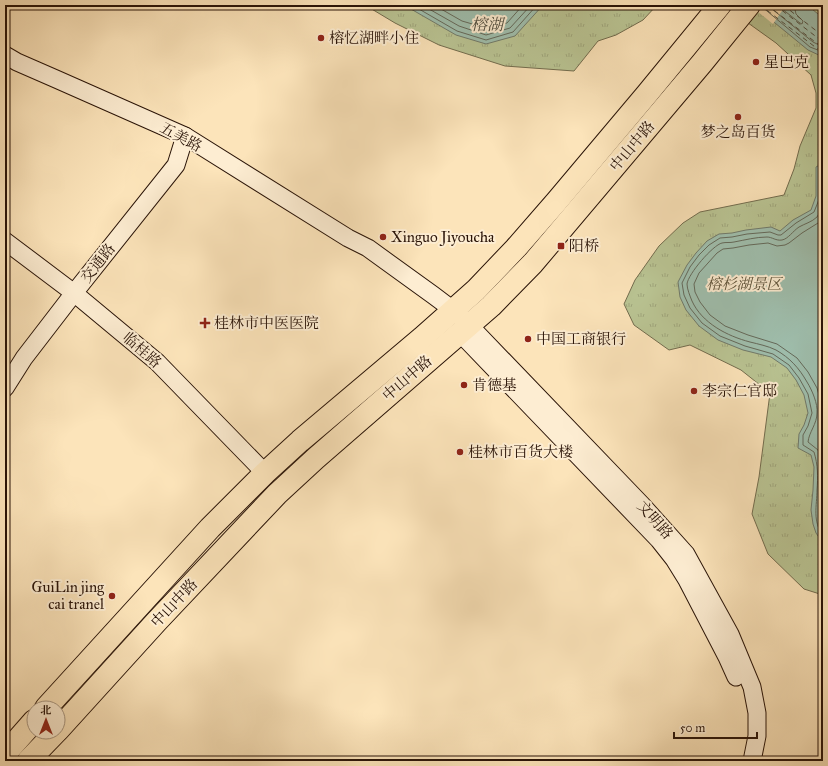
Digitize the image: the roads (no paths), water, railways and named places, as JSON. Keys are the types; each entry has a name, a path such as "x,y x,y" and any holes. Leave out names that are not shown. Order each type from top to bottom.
{"highway":[{"name":"中山中路","path":"66,721 195,580 277,494 457,322 476,290 516,248 643,99 720,5"},
{"name":"中山中路","path":"53,700 210,528 265,473 300,441 457,322 491,306 533,263 746,10"},
{"path":"5,754 26,730"},
{"path":"28,761 48,740"}],"street":[{"name":"五美路","path":"5,55 17,62 185,136 348,238 368,248 433,294 457,322"},
{"name":"交通路","path":"5,388 24,358 176,164 185,136"},
{"name":"临桂路","path":"5,241 74,293 157,362 265,473"},
{"name":"文明路","path":"457,322 659,540 674,559 687,580 727,656 742,691 746,714 747,736 741,761"},
{"name":"文明路","path":"457,322 642,505 686,554 730,634 752,687 758,713 757,736 752,761"}],"water":[{"name":"榕湖","path":"404,5 543,5 515,36 486,44 456,35"},
{"path":"753,5 807,5 823,18 823,57 808,50"},
{"path":"823,163 823,543 816,533 811,510 814,467 811,455 798,448 799,434 808,413 804,395 796,380 787,368 771,357 743,350 718,340 699,326 686,310 680,297 678,282 687,265 696,253 707,241 719,234 771,227 780,231 793,220 811,210 816,196 816,167"}],"place":[{"name":"榕忆湖畔小住","path":"321,38"},
{"name":"星巴克","path":"756,62"},
{"name":"梦之岛百货","path":"738,117"},
{"name":"Xinguo Jiyoucha","path":"383,237"},
{"name":"阳桥","path":"561,246"},
{"name":"桂林市中医医院","path":"205,323"},
{"name":"中国工商银行","path":"528,339"},
{"name":"肯德基","path":"464,385"},
{"name":"李宗仁官邸","path":"694,391"},
{"name":"桂林市百货大楼","path":"460,452"},
{"name":"GuiLin jing cai tranel","path":"112,596"}],"park label":[{"name":"榕杉湖景区","path":"744,284"}]}
